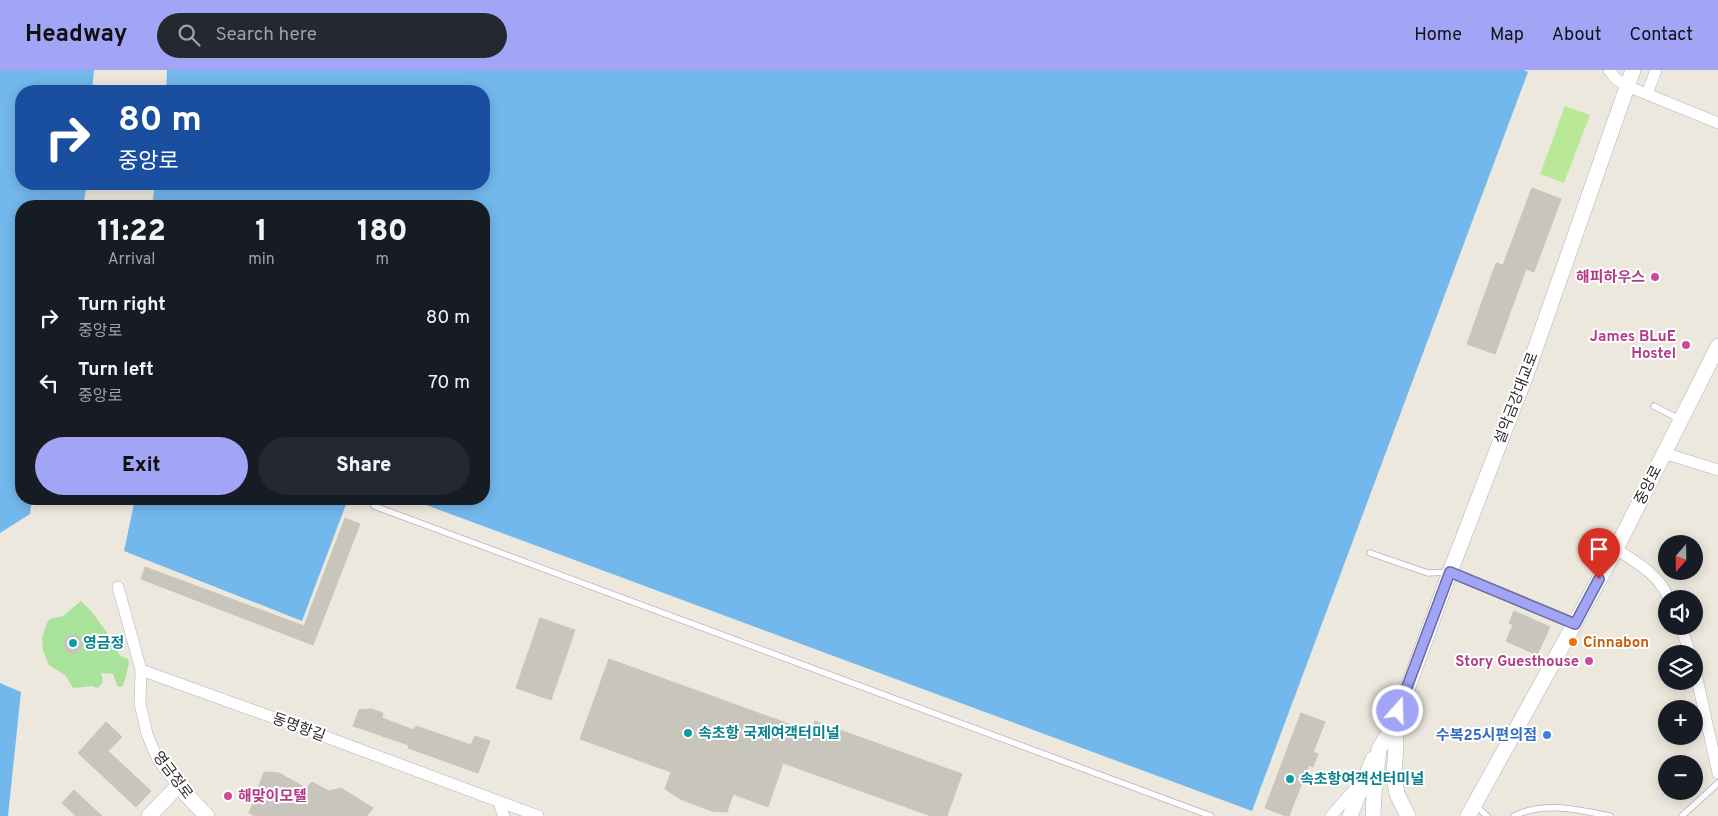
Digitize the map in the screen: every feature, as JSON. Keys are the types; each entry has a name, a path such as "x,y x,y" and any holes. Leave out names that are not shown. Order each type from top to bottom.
{"street":[{"path":"1609,70 1616,79 1626,86 1718,123"},
{"name":"설악금강대교로","path":"1394,725 1450,572 1526,375 1633,70"},
{"path":"1647,94 1656,70"},
{"name":"중앙로","path":"1471,810 1616,549 1718,346"},
{"path":"1664,453 1718,470"},
{"path":"1616,549 1651,572 1666,590"},
{"path":"1450,572 1575,624"},
{"path":"118,587 141,670"},
{"name":"영금정로","path":"141,670 140,704 147,734 157,758 178,786 207,816"},
{"name":"동명항길","path":"141,670 538,816"},
{"path":"1700,690 1718,773"},
{"path":"1350,816 1364,778 1394,725"},
{"path":"1394,725 1396,744 1394,775 1398,794 1408,816"},
{"path":"1373,816 1379,749"},
{"path":"1331,816 1364,778"},
{"path":"149,816 178,786"},
{"path":"498,801 504,816"}],"lane":[{"path":"1654,406 1681,420"},
{"path":"374,506 1210,816"},
{"path":"1370,552 1428,573 1450,572"},
{"path":"1682,816 1718,783"},
{"path":"1514,816 1536,809 1558,807 1610,816"},
{"path":"1471,810 1487,816"}],"green space":[{"path":"1565,106 1590,115 1564,183 1540,174"},
{"path":"81,601 92,612 110,637 120,656 128,659 129,664 123,686 118,687 113,674 101,673 103,682 98,688 92,686 73,688 66,676 49,665 43,651 42,638 47,623 50,619 63,616"}],"water":[{"path":"0,70 94,70 93,85 15,85 15,190 86,190 84,200 15,200 15,505 31,505 30,514 0,533"},
{"path":"167,70 1524,70 1528,72 1252,811 426,505 490,505 490,200 153,200 154,190 490,190 490,85 166,85"},
{"path":"134,505 346,505 302,621 124,551"},
{"path":"0,683 21,692 8,816 0,816"}],"building":[{"path":"1532,188 1561,199 1534,272 1526,269 1495,354 1467,344 1496,263 1503,265"},
{"path":"345,518 360,524 313,645 141,579 145,567 304,626"},
{"path":"1514,611 1550,627 1537,655 1506,641 1513,625 1509,623"},
{"path":"540,618 575,630 551,700 516,688"},
{"name":"영금정","path":"69,635 77,635 82,640 80,651 69,653 64,648 64,640"},
{"name":"속초항 국제여객터미널","path":"609,659 811,732 815,721 962,774 947,816 931,816 783,763 768,807 733,794 727,812 712,811 680,799 665,789 671,772 580,739"},
{"path":"371,709 383,713 382,718 414,730 416,726 471,745 475,736 490,741 478,773 408,748 409,745 353,726 359,710"},
{"path":"1301,713 1325,722 1313,752 1318,754 1313,767 1309,765 1289,816 1286,816 1265,808"},
{"path":"106,722 122,737 108,751 151,791 136,807 78,753"},
{"path":"264,772 279,773 306,788 312,782 329,791 341,788 373,808 367,816 255,816 249,813"},
{"path":"74,790 102,816 76,816 62,803"}],"place":[{"name":"해피하우스","path":"1655,277"},
{"name":"James BLuE Hostel","path":"1686,345"},
{"name":"Cinnabon","path":"1573,642"},
{"name":"영금정","path":"73,643"},
{"name":"Story Guesthouse","path":"1589,661"},
{"name":"속초항 국제여객터미널","path":"688,733"},
{"name":"수복25시편의점","path":"1547,735"},
{"name":"속초항여객선터미널","path":"1290,779"},
{"name":"해맞이모텔","path":"228,796"}],"route":[{"path":"1398,711 1450,572 1575,624 1599,579"}]}
